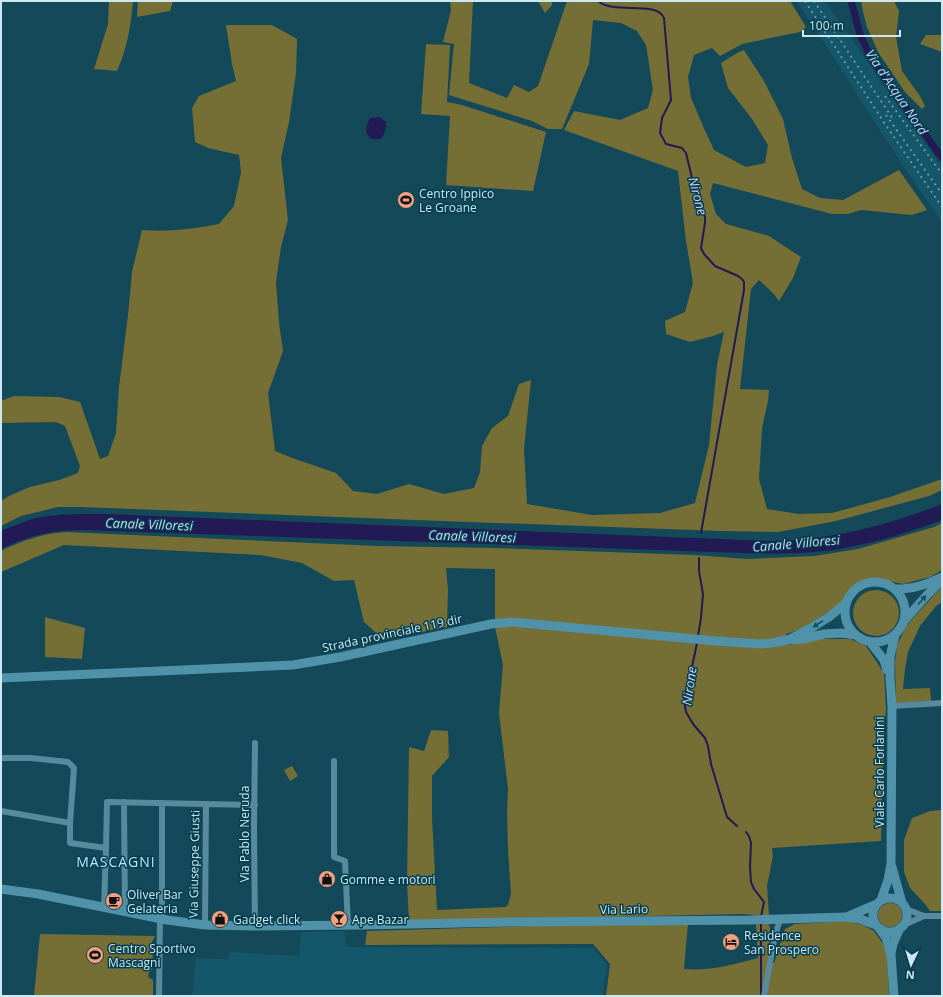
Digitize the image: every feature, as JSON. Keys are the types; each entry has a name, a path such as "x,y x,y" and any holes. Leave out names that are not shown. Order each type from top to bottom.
{"street":[{"path":"895,589 908,589 921,586 942,577"},
{"path":"904,621 904,604 902,598 895,589 878,582 861,585 852,593 846,603 846,621 856,635 870,642 881,642 895,635 899,631 904,621 942,580"},
{"name":"Strada provinciale 119 dir","path":"787,640 829,617 846,603"},
{"name":"Strada provinciale 119 dir","path":"1,678 293,665 340,657 492,624 512,622 760,644 803,639 824,634 841,633 856,635"},
{"name":"Viale Carlo Forlanini","path":"879,902 888,880 891,864 892,706 890,657 895,635"},
{"name":"Viale Carlo Forlanini","path":"870,642 884,660 890,679"},
{"path":"892,706 942,703"},
{"name":"Via Pablo Neruda","path":"256,743 256,926"},
{"path":"1,758 31,758 68,762 74,768 70,843 106,848"},
{"path":"334,761 334,857 345,861 348,925"},
{"path":"104,908 107,802 255,805"},
{"path":"124,802 125,912"},
{"path":"160,996 162,804"},
{"name":"Via Giuseppe Giusti","path":"204,925 206,804"},
{"path":"1,811 70,823"},
{"name":"Viale Carlo Forlanini","path":"891,864 904,906"},
{"name":"Via Lario","path":"1,889 38,894 161,919 204,925 256,926 759,920 846,917 860,919 878,926"},
{"path":"894,996 891,954 886,938 873,917 874,908 879,902 890,898 898,900 904,906 924,916 942,916"},
{"name":"Via Lario","path":"846,917 879,902"},
{"path":"891,954 893,944 906,920 907,914 904,906"},
{"path":"878,926 884,931 895,931 924,916"},
{"path":"764,996 774,940 780,919"}],"shaded area":[{"path":"109,1 133,1 128,37 117,71 94,69 108,24"},
{"path":"138,1 173,1 170,11 137,17"},
{"path":"450,1 473,1 469,83 507,98 514,85 529,92 538,86 567,1 790,1 806,27 800,32 742,44 720,56 712,48 694,55 688,77 691,98 714,150 746,167 765,163 768,145 752,119 728,88 721,63 744,50 764,81 783,119 792,158 802,189 820,198 843,200 899,170 927,210 912,215 861,210 848,214 832,214 713,183 710,194 716,214 726,224 769,236 801,257 793,278 779,301 759,280 751,289 740,389 769,390 762,428 759,479 767,509 799,514 832,513 890,497 942,479 942,490 929,496 836,521 778,532 82,507 58,507 21,516 1,526 1,501 30,487 59,480 78,473 80,466 65,426 56,422 1,423 1,401 14,396 59,397 80,402 100,459 108,456 116,433 119,387 132,272 142,230 180,230 219,224 234,206 241,172 239,155 208,148 195,142 192,108 199,96 236,81 226,25 272,25 297,39 296,73 289,122 281,158 288,220 281,247 276,282 283,351 268,393 275,451 336,473 353,491 377,494 409,484 444,494 474,488 480,472 482,446 492,428 508,416 519,384 531,380 524,449 527,504 592,515 660,513 695,503 709,445 717,365 724,332 690,342 666,334 665,321 685,312 693,283 686,241 678,171 564,130 574,111 620,120 648,108 653,90 646,45 637,31 621,23 593,20 589,64 562,129 548,129 532,121 449,95 454,44 443,42 451,10"},
{"path":"538,1 552,1 552,5 545,13"},
{"path":"797,1 825,1 942,167 942,222 903,166"},
{"path":"861,1 894,1 899,11 896,37 902,71 920,96 925,106 922,109 905,92 878,52 867,27"},
{"path":"926,35 942,35 942,52 920,44"},
{"path":"426,44 450,45 447,102 462,105 546,132 533,191 446,185 450,116 421,114"},
{"path":"942,523 942,570 930,577 903,584 872,578 863,581 851,589 845,600 807,627 786,634 789,645 818,639 850,639 866,646 884,673 886,708 883,753 881,841 772,848 773,856 767,886 769,916 742,914 409,921 407,883 409,747 424,751 431,730 448,731 449,757 432,776 432,818 437,910 505,907 508,905 511,894 508,850 508,789 499,713 503,665 495,627 495,569 446,568 448,590 447,627 384,640 364,622 354,580 334,581 302,563 261,555 64,545 1,572 1,551 33,538 66,532 378,546 495,548 694,555 747,559 814,556 858,549 934,527"},
{"path":"942,587 942,602 936,606 920,626 908,652 903,689 930,688 931,701 896,703 895,662 897,645 907,625"},
{"path":"876,590 889,594 895,600 899,613 895,626 889,632 876,636 863,632 857,626 853,613 857,600 863,594"},
{"path":"45,617 85,628 82,659 45,657"},
{"path":"292,766 298,776 290,781 284,770"},
{"path":"942,810 942,911 930,911 910,888 904,872 904,840 912,818 930,811"},
{"path":"890,903 899,906 902,915 899,924 890,927 881,924 878,915 881,906"},
{"path":"848,921 863,925 874,931 887,949 889,996 606,996 610,964 593,944 365,945 367,931 629,923 688,924 684,969 703,969 730,965 758,958 756,924 768,923 770,928 768,962 774,963 785,929 795,924"},
{"path":"344,931 347,947 593,948 607,964 603,996 192,996 196,958 228,959 229,952 299,956 301,932"},
{"name":"Centro Sportivo Mascagni","path":"40,934 155,936 152,942 153,968 149,972 148,977 153,980 153,996 34,996"}],"water":[{"path":"380,117 386,122 384,133 381,139 371,139 367,134 367,126 370,118"},
{"name":"Canale Villoresi","path":"942,504 942,520 918,529 857,546 833,550 794,553 743,553 84,530 41,534 21,540 1,549 1,532 3,530 45,516 79,514 774,541 808,539 847,533 895,520"}],"waterway":[{"name":"Nirone","path":"598,1 605,5 614,7 644,8 653,10 660,13 664,18 671,100 662,118 660,133 666,144 682,148 686,153 693,182 705,217 701,248 704,254 715,266 738,276 744,282 744,290 701,533"},
{"name":"Via d'Acqua Nord","path":"851,1 860,34 869,54 942,158"},
{"name":"Nirone","path":"698,636 703,594 699,571 699,558"},
{"name":"Nirone","path":"697,643 684,700 686,712 693,724 705,738 727,817 737,826"},
{"name":"Nirone","path":"746,832 751,843 751,882 754,889 764,902 761,917"},
{"name":"Nirone","path":"761,923 761,995"}],"railway":[{"path":"805,1 887,127 942,207"},
{"path":"814,1 893,119"},
{"path":"885,96 942,174"},
{"path":"886,115 942,194"}],"place":[{"name":"Centro Ippico Le Groane","path":"406,200"},
{"name":"Gomme e motori","path":"327,879"},
{"name":"Oliver Bar Gelateria","path":"114,901"},
{"name":"Gadget click","path":"220,919"},
{"name":"Ape Bazar","path":"339,919"},
{"name":"Residence San Prospero","path":"731,942"},
{"name":"Centro Sportivo Mascagni","path":"95,955"}],"district":[{"name":"MASCAGNI","path":"116,861"}]}
